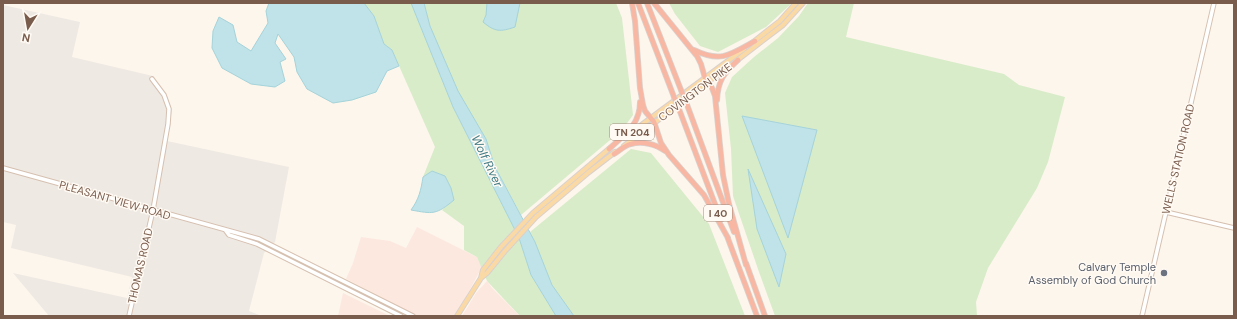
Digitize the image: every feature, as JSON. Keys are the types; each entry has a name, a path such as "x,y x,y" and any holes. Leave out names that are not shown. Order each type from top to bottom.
{"highway":[{"path":"609,149 634,125 640,108 635,21 632,3"},
{"name":"I 40","path":"638,3 757,316"},
{"name":"I 40","path":"647,3 686,102 765,316"},
{"path":"654,3 692,50 701,64 706,80 712,88 717,111 726,188 746,265"},
{"path":"692,50 704,55 723,57 755,41"},
{"path":"717,111 718,90 721,80 726,71 738,60"},
{"path":"640,88 645,111 652,120 661,143 669,155 704,195 728,238"},
{"path":"614,154 630,144 641,143 651,144 660,148 669,155"}],"main road":[{"name":"COVINGTON PIKE","path":"481,278 483,270 502,247 533,214 562,188 609,149 652,120 706,80 780,21 796,3"},
{"name":"COVINGTON PIKE","path":"706,80 738,60 783,25 803,3"},
{"name":"WELLS STATION ROAD","path":"1142,316 1214,3"},
{"name":"THOMAS ROAD","path":"129,316 153,210 169,109 164,95 152,79"},
{"name":"COVINGTON PIKE","path":"457,316 481,278 536,217 565,192 614,154 652,120"},
{"name":"PLEASANT VIEW ROAD","path":"3,168 226,232 228,235 257,244 401,316"},
{"path":"1166,212 1234,228"},
{"name":"PLEASANT VIEW ROAD","path":"226,232 230,230 259,239 413,316"},
{"path":"320,276 323,271"}],"shaded area":[{"path":"3,5 80,22 72,57 153,76 167,96 172,110 167,141 289,167 275,242 264,253 249,311 262,316 49,316 13,273 127,298 132,277 11,248 16,225 3,222"},
{"path":"417,227 477,257 482,267 456,316 417,316 346,279 353,263 361,237 390,241 406,248"},
{"path":"487,281 520,316 462,316 476,293"},
{"path":"343,293 390,316 338,316"}],"green space":[{"path":"364,3 411,3 453,107 519,238 531,275 556,316 520,316 487,281 477,257 464,250 464,226 442,210 453,200 432,171 423,177 435,147 392,50 384,44 374,16"},
{"path":"424,3 616,3 622,18 633,115 622,130 521,215 495,167 486,139 458,92 430,26"},
{"path":"669,3 792,3 766,27 718,52 700,46 675,14"},
{"path":"808,3 854,3 846,37 1004,74 1019,85 1065,97 1048,162 1037,188 988,268 976,302 977,316 775,316 733,196 731,149 725,93 732,77 778,38 799,16"},
{"path":"631,149 651,153 709,224 745,316 574,316 552,285 530,232"}],"water":[{"path":"269,3 364,3 374,16 384,44 392,50 399,66 387,71 376,92 352,100 333,103 307,89 297,72 294,57 278,34 275,43 286,59 280,62 285,81 275,87 251,84 222,68 212,48 213,31 219,17 233,25 237,42 251,51 268,23 266,11"},
{"name":"Wolf River","path":"411,3 424,3 430,26 458,91 486,139 495,167 535,242 552,285 574,316 556,316 531,275 519,238 453,107"},
{"path":"487,3 520,3 515,27 505,30 498,30 491,28 483,22 486,15"},
{"path":"742,116 817,130 788,238"},
{"path":"748,169 786,254 779,287 757,229"},
{"path":"432,171 445,176 451,188 454,200 438,211 430,213 411,210 419,194 423,177"}],"place":[{"name":"Calvary Temple Assembly of God Church","path":"1164,273"}]}
